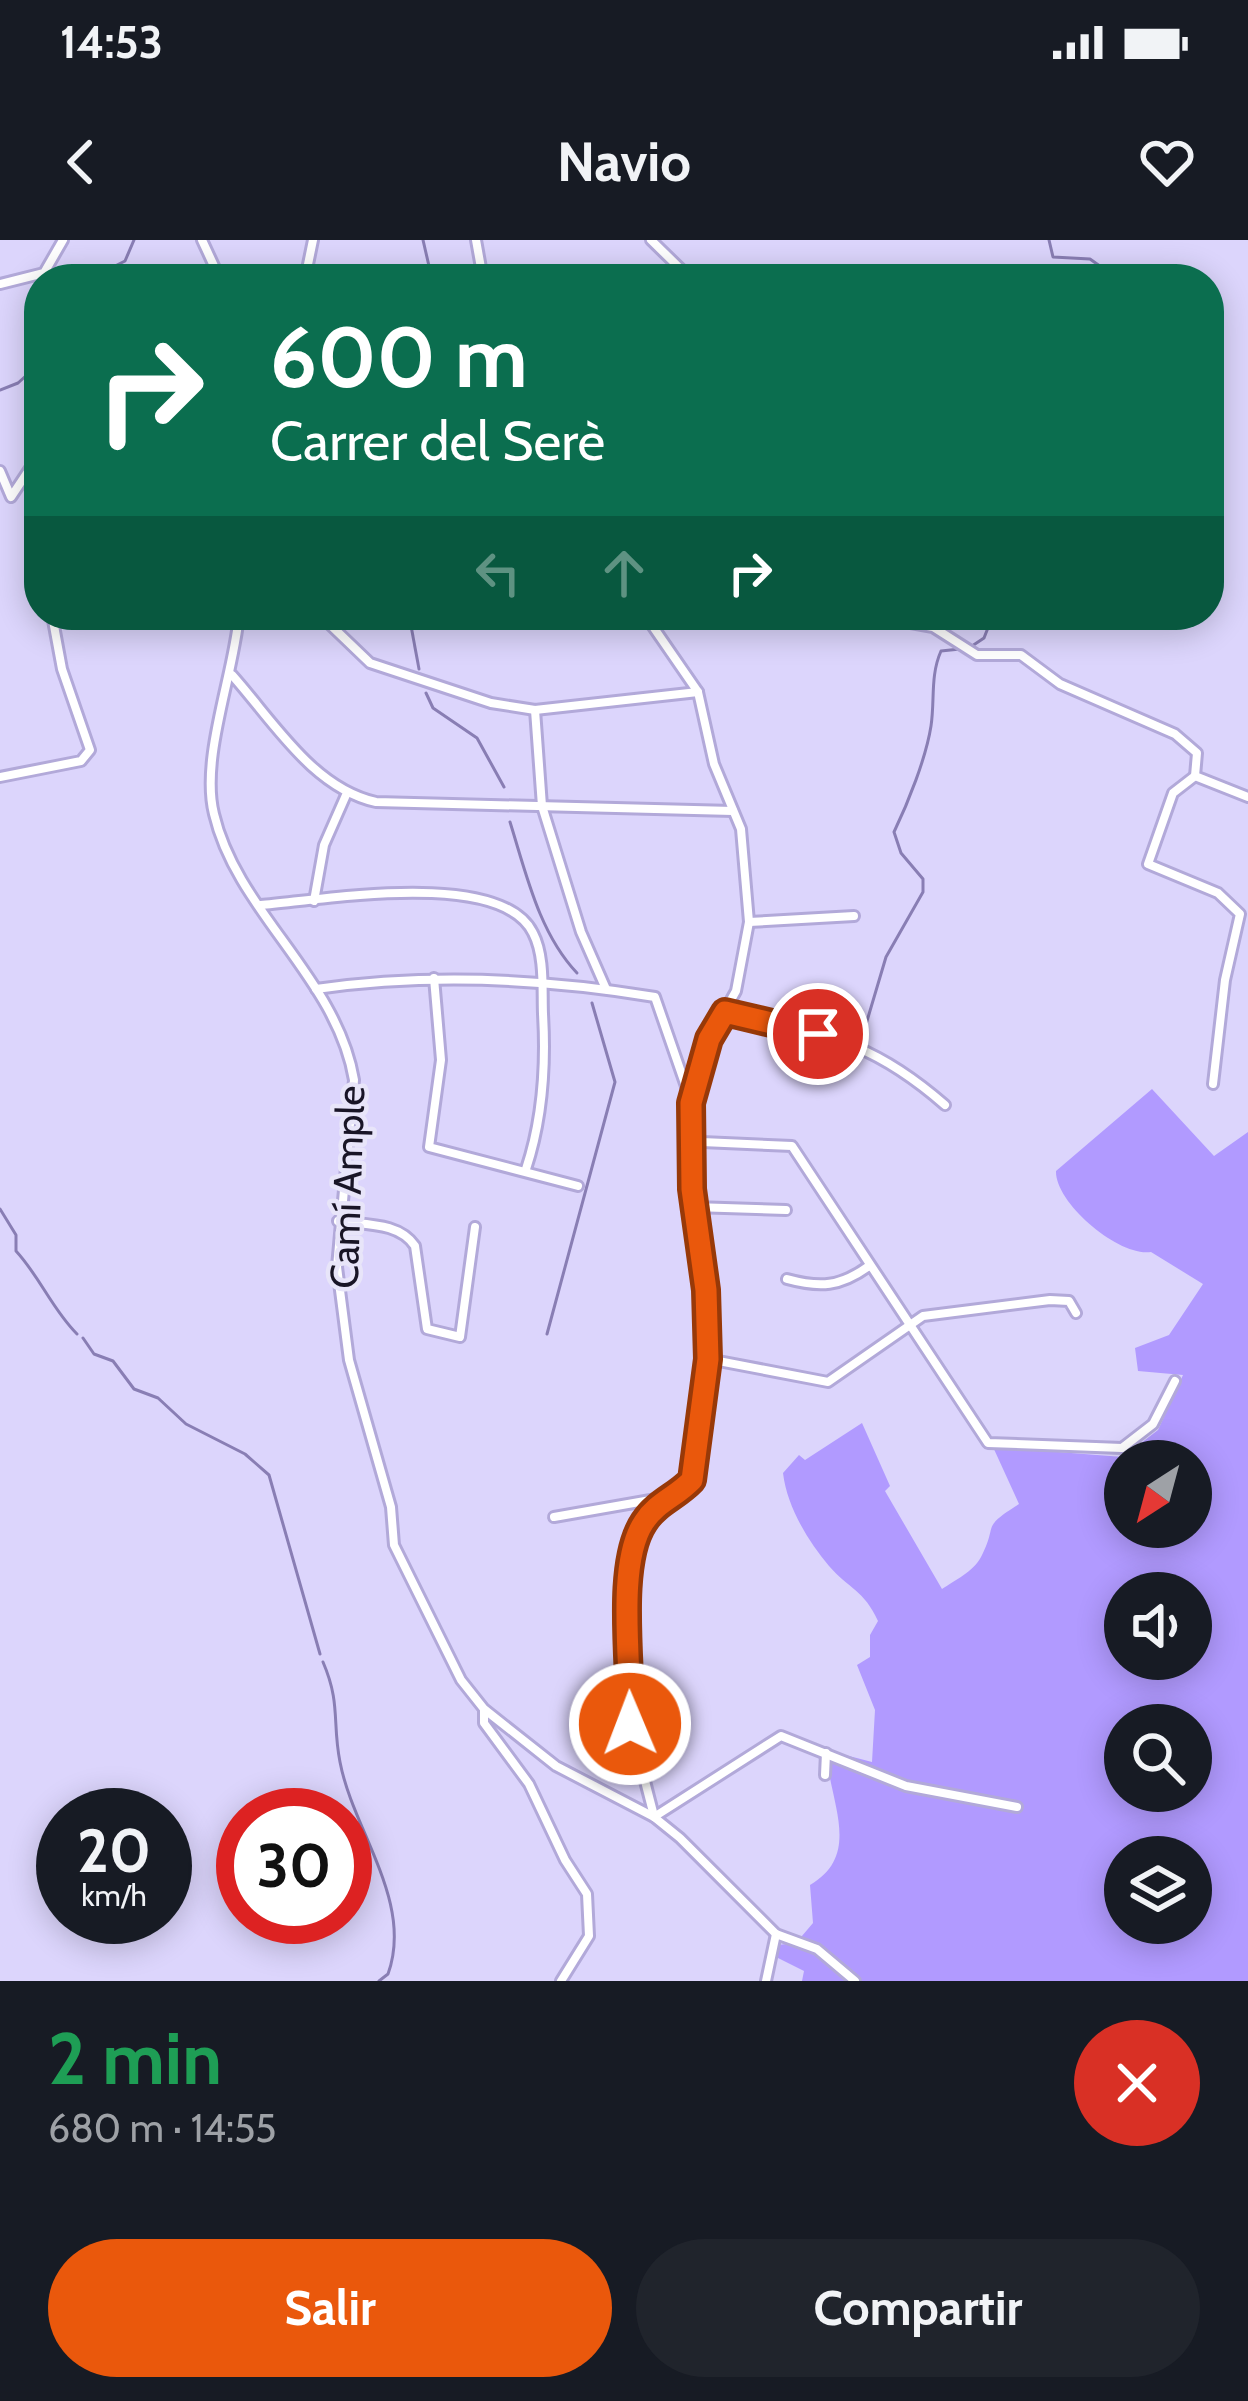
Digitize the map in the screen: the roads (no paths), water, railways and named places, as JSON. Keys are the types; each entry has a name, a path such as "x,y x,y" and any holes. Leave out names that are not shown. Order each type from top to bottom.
{"street":[{"path":"651,240 676,264"},
{"path":"0,471 10,497 24,476"},
{"path":"0,778 81,761 91,751 62,668 55,630"},
{"name":"Camí Ample","path":"236,630 216,750 212,810 228,851 316,989 350,1053 354,1080 337,1267 349,1360 391,1507 394,1545 461,1680 484,1709 569,1775 654,1817"},
{"path":"336,630 370,663 476,699 535,710 698,692"},
{"path":"554,1517 663,1498 692,1480 708,1359 706,1290 694,1207 691,1103 709,1039 736,992 749,922 745,855 714,764 698,692 655,630"},
{"path":"938,630 977,655 1021,656 1060,684 1175,734 1197,753 1196,776"},
{"path":"231,674 324,779 346,795 376,802 733,811"},
{"path":"535,710 542,806 580,932 606,989"},
{"path":"1196,776 1248,797"},
{"path":"1196,776 1173,793 1148,864 1218,893 1240,914 1225,980 1213,1084"},
{"path":"314,901 324,844 346,795"},
{"path":"261,905 427,893 503,904 533,931 542,982 541,1097 526,1169"},
{"path":"749,922 854,916"},
{"path":"316,989 434,978 542,982 655,997 691,1103"},
{"path":"434,978 440,1060 429,1147 578,1186"},
{"path":"725,1012 866,1046 899,1065 945,1105"},
{"path":"690,1131 701,1142 792,1146 988,1443 1122,1448 1154,1424 1175,1382"},
{"path":"694,1207 786,1210"},
{"path":"338,1221 395,1228 415,1246 427,1329 460,1337 475,1228"},
{"path":"787,1279 817,1287 838,1284 868,1266"},
{"path":"708,1359 828,1382 908,1324 952,1310 1050,1300 1069,1301 1076,1313"},
{"path":"663,1498 633,1540 626,1643 632,1683 630,1724 654,1817 776,1934 817,1948 855,1981"},
{"path":"484,1709 484,1723 530,1784 565,1860 587,1894 589,1936 561,1981"},
{"path":"654,1817 781,1736 907,1786 1016,1807"},
{"path":"825,1775 826,1753"},
{"path":"766,1981 776,1934"}],"waterway":[{"path":"119,264 134,240"},
{"path":"423,240 429,264"},
{"path":"1049,240 1053,257 1090,259 1097,264"},
{"path":"0,390 24,378"},
{"path":"412,630 419,669"},
{"path":"969,648 987,630"},
{"path":"864,1031 886,957 923,892 923,879 901,853 894,832 929,739 941,651 960,649"},
{"path":"426,693 433,708 477,738 504,787"},
{"path":"510,822 543,921 577,973"},
{"path":"547,1334 615,1082 592,1003"},
{"path":"0,1209 16,1235 16,1251 77,1334"},
{"path":"83,1338 94,1354 113,1361 134,1389 158,1398 186,1424 245,1454 269,1475 320,1654"},
{"path":"323,1662 332,1690 347,1788 379,1867 393,1920 388,1974 379,1981"}]}
